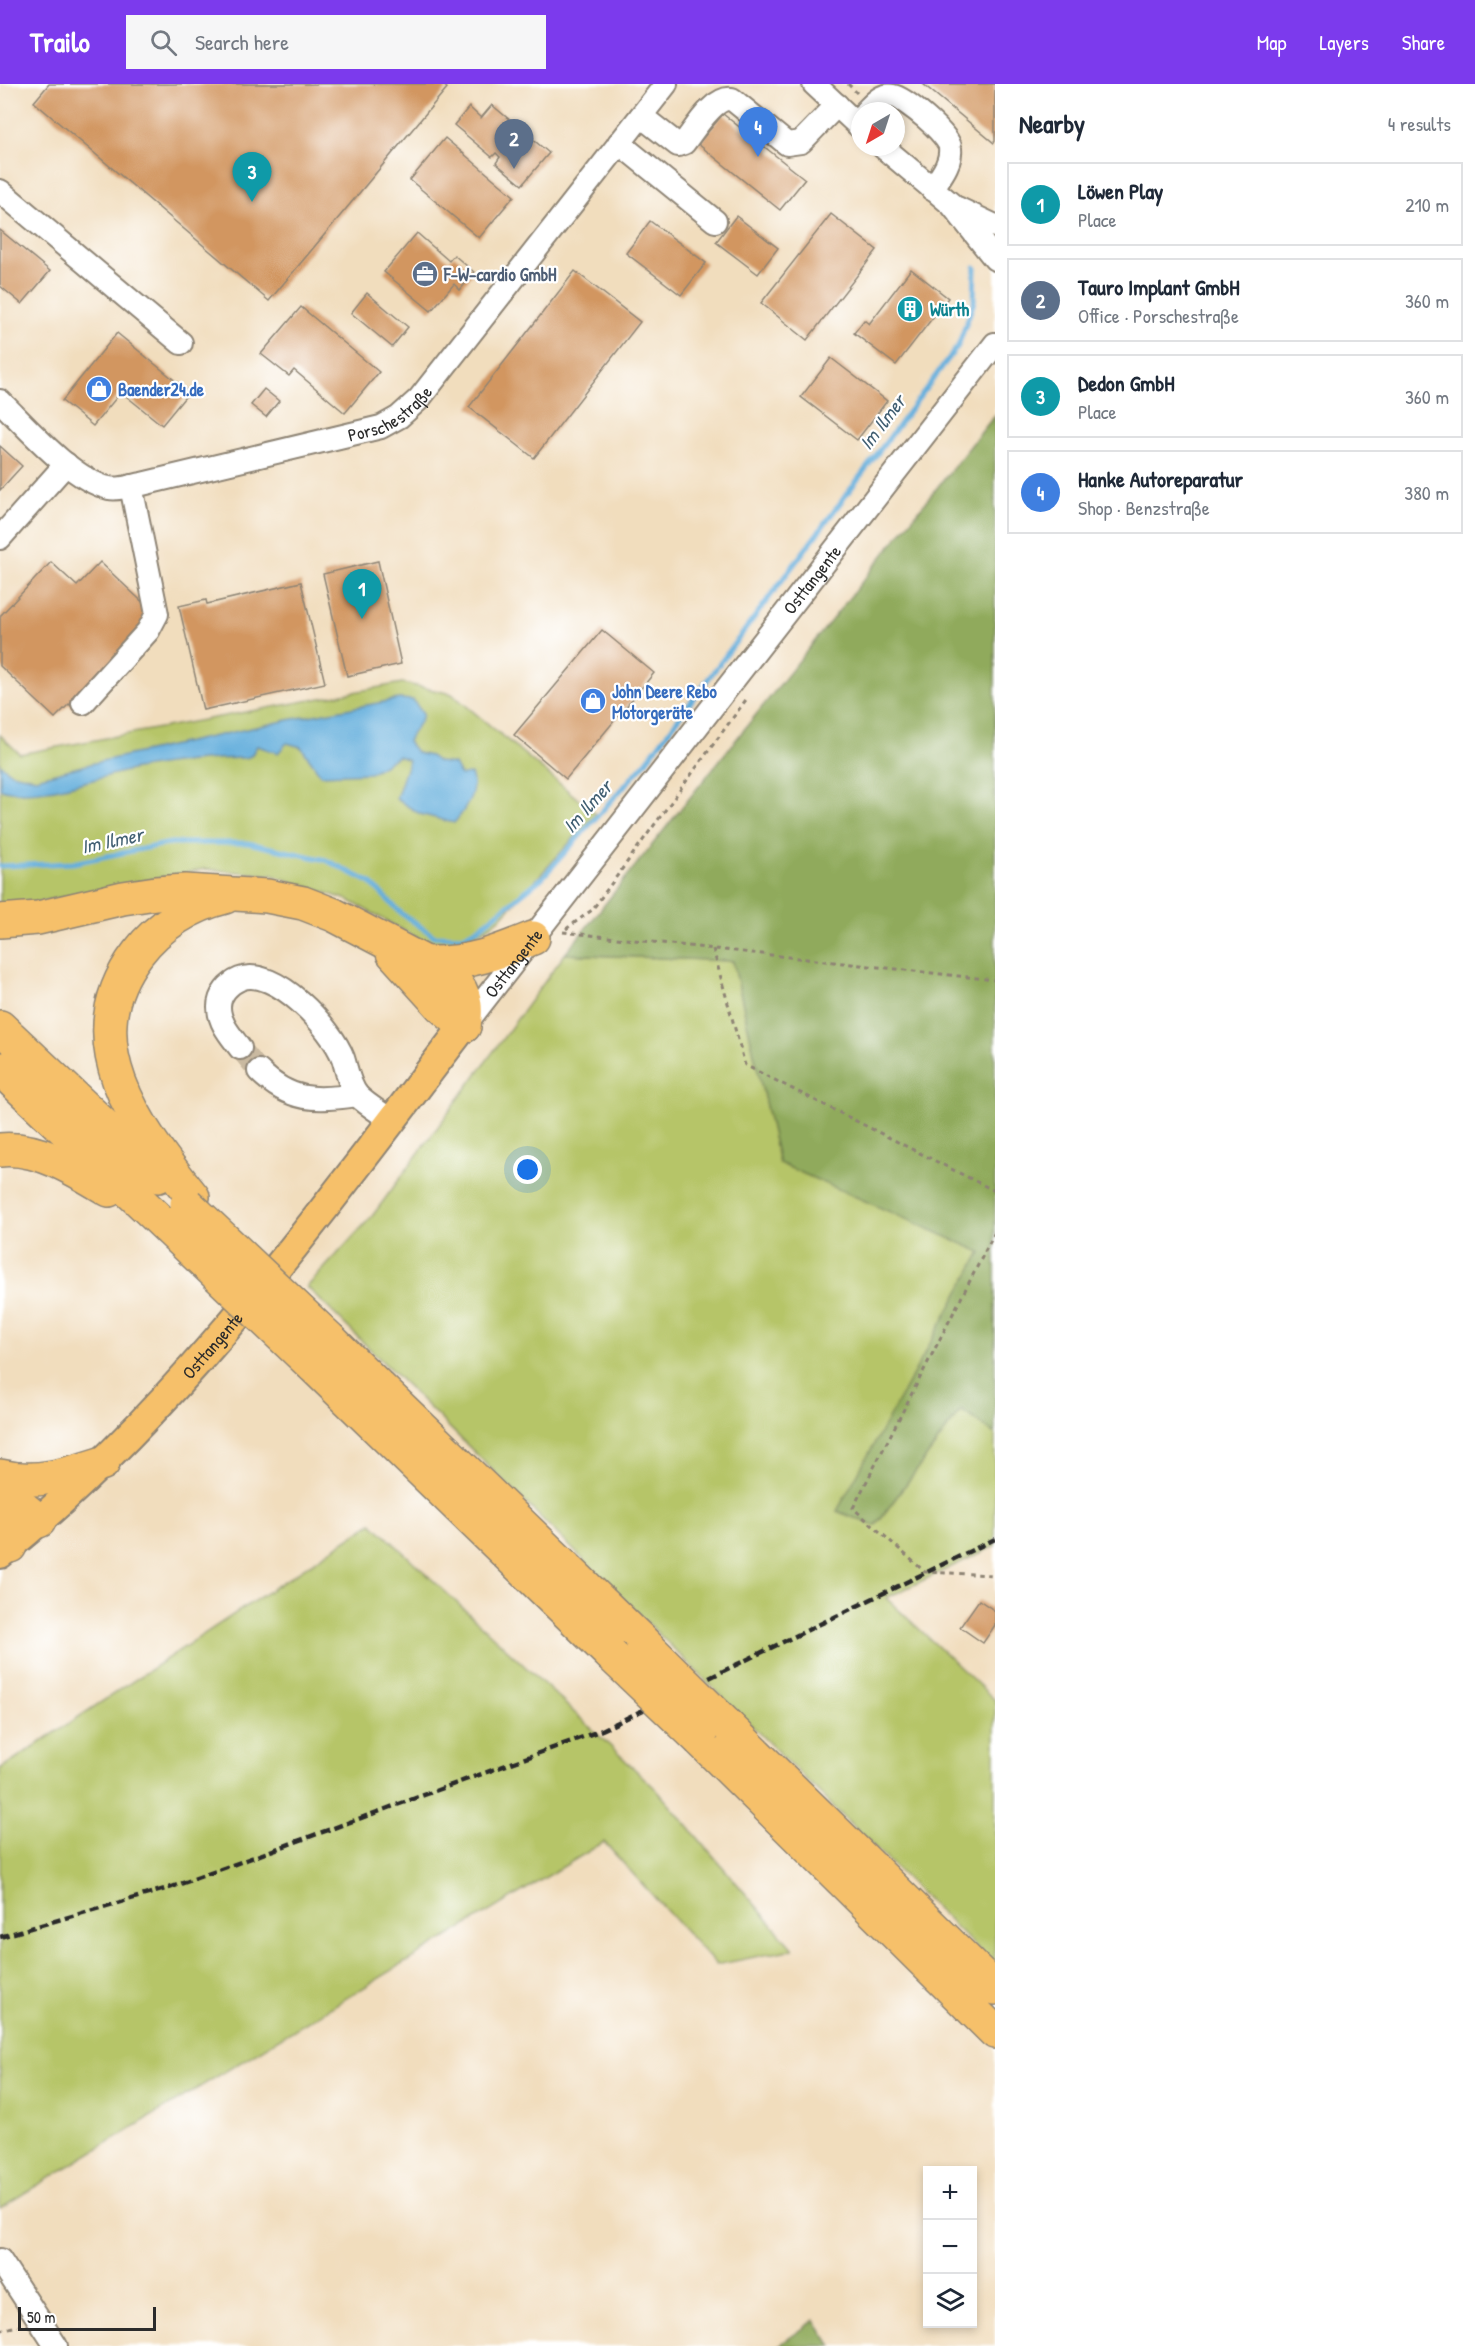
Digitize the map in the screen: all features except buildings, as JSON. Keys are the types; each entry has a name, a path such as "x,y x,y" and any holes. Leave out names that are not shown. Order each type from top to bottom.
{"highway":[{"path":"0,921 38,918 123,898 156,893 185,891 288,900 318,908 354,924 384,942 429,963 450,977 460,987 466,1003 464,1026"},
{"path":"183,1210 159,1155 136,1120 125,1096 114,1064 110,1040 111,1020 120,983 130,963 145,943 161,929 195,908 216,899 239,894"},
{"path":"429,963 455,963 479,959 548,935"},
{"path":"384,942 441,1006 464,1026"},
{"path":"0,1027 183,1210 612,1655 995,2032"},
{"path":"0,1069 183,1210"},
{"path":"0,1150 10,1149 31,1153 218,1221 274,1284 322,1353 642,1641 995,1988"},
{"path":"0,1476 13,1480 40,1480 103,1463"},
{"path":"0,1489 39,1521"}],"main road":[{"name":"Osttangente","path":"3,1541 39,1521 103,1463 136,1431 200,1360 392,1120 464,1026"}],"street":[{"name":"Porschestraße","path":"0,401 66,464 90,482 111,488 131,486 381,427 399,417 419,399 666,84"},
{"path":"814,84 837,105 851,114"},
{"path":"877,102 883,96 893,96 905,102 946,136 950,147 949,160 932,189"},
{"path":"641,116 678,145 684,143 716,103 724,98 732,99 787,144 795,145 801,142 837,105"},
{"path":"619,143 715,221"},
{"path":"894,156 951,204 995,226"},
{"path":"0,190 181,343"},
{"path":"951,204 995,259"},
{"name":"Osttangente","path":"464,1026 548,935 995,344"},
{"path":"0,538 66,464"},
{"path":"83,703 148,631 157,614 131,486"},
{"path":"240,1048 222,1022 219,1008 222,994 239,979 250,976 264,978 280,986 321,1024 343,1058 357,1095 392,1120"},
{"path":"259,1071 273,1085 296,1095 327,1100 357,1095"},
{"path":"0,2260 56,2346"}],"path":[{"path":"548,935 713,949 995,980"},
{"path":"713,949 745,1065 995,1191"},
{"path":"995,1232 853,1508 925,1572 995,1575"},
{"path":"0,2330 23,2325"}],"green space":[{"path":"995,415 995,1434 961,1410 875,1526 837,1511 981,1252 779,1163 733,961 565,954"},
{"path":"402,683 452,694 596,814 499,920 461,945 423,941 348,900 272,875 204,869 19,906 0,905 0,735 20,754"},
{"path":"565,954 733,961 779,1163 982,1252 837,1511 875,1526 961,1410 995,1434 995,1546 886,1598 995,1700 995,1966 307,1287 373,1215"},
{"path":"372,1523 656,1789 793,1949 716,1965 604,1842 0,2208 0,1769"},
{"path":"815,2320 832,2346 778,2346"}],"water":[{"path":"399,699 413,700 423,714 408,742 417,753 430,756 438,762 454,764 460,775 471,774 472,793 454,823 420,814 396,799 409,760 398,756 370,773 321,775 301,747 287,743 278,753 257,746 251,756 246,758 177,762 50,790 16,792 0,789 0,764 11,773 36,778 288,720"}],"waterway":[{"name":"Im Ilmer","path":"0,866 73,863 171,843 248,843 326,860 371,883 402,914 434,936 462,937 479,928 542,878 645,763 958,346 974,302 975,267"}],"tunnel":[{"path":"240,1048 259,1071"}],"railway":[{"path":"0,1937 172,1887 602,1730 995,1539"}],"place":[{"name":"Hanke Autoreparatur","path":"758,157"},
{"name":"Tauro Implant GmbH","path":"514,169"},
{"name":"Dedon GmbH","path":"252,202"},
{"name":"F-W-cardio GmbH","path":"425,274"},
{"name":"Würth","path":"910,309"},
{"name":"Baender24.de","path":"99,389"},
{"name":"Löwen Play","path":"362,619"},
{"name":"John Deere Rebo Motorgeräte","path":"593,701"}]}
